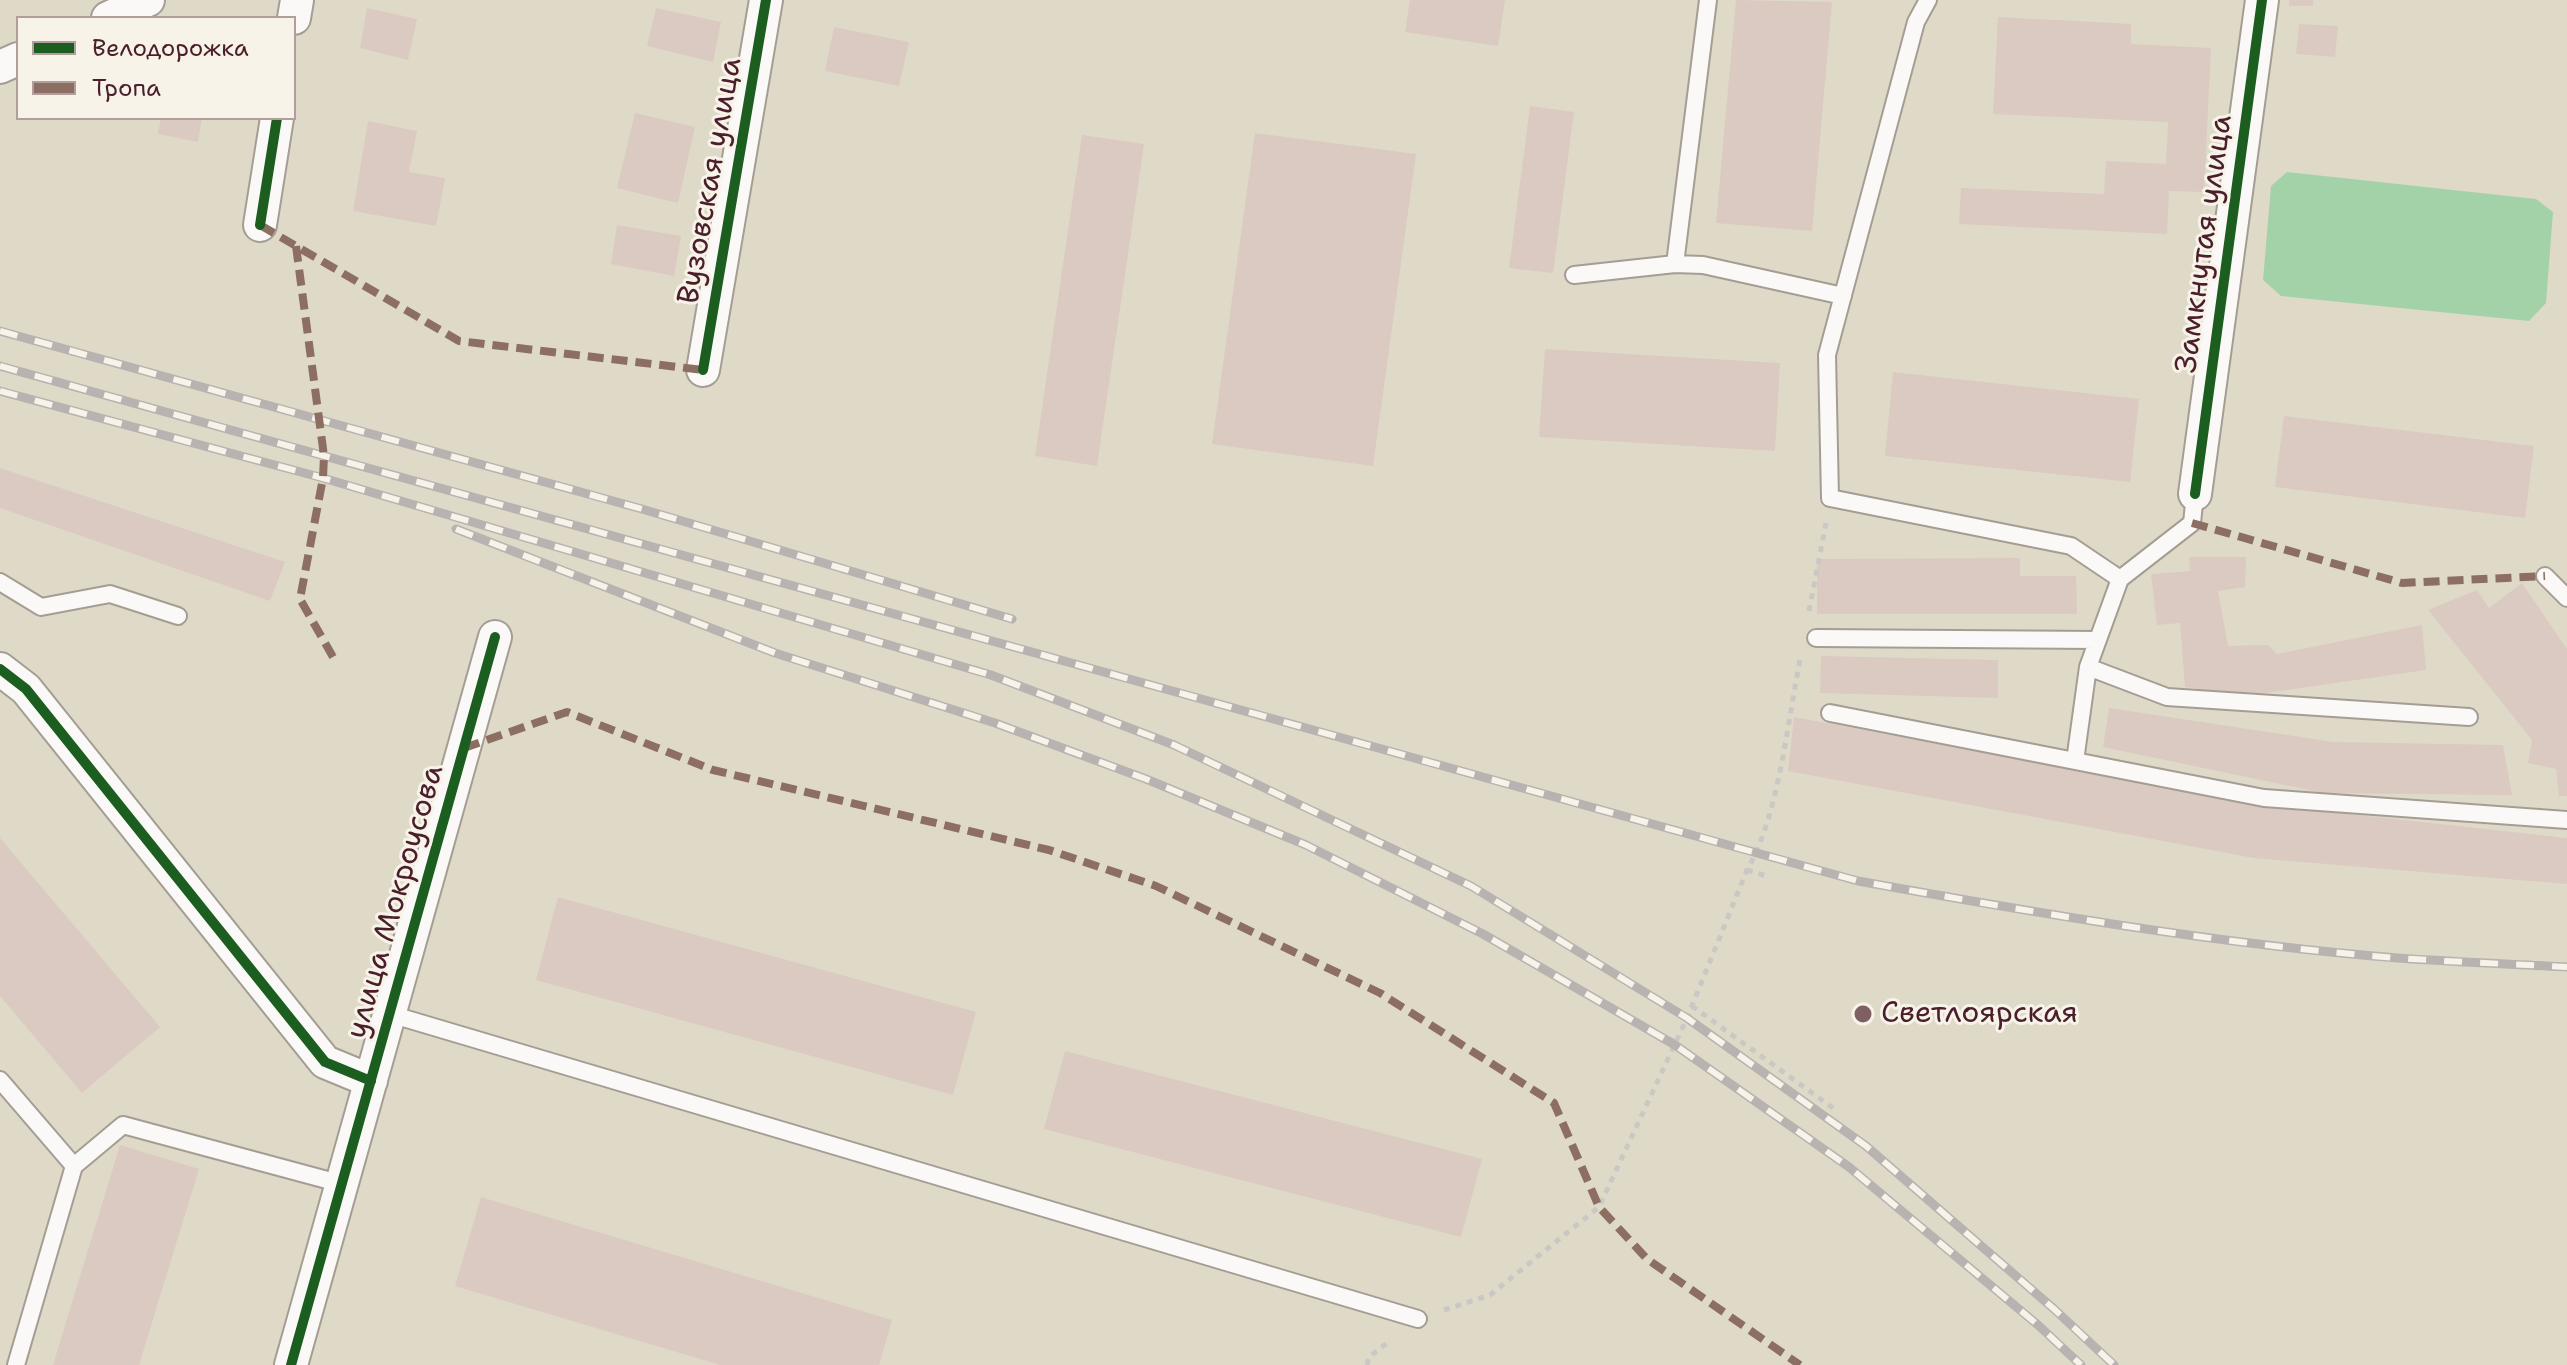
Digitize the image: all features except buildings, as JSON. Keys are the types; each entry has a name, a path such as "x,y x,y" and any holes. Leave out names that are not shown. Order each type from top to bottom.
{"street":[{"path":"112,16 148,0"},
{"name":"Вузовская улица","path":"703,370 766,0"},
{"name":"Замкнутая улица","path":"2195,494 2262,0"},
{"path":"260,225 277,120"},
{"name":"улица Мокроусова","path":"291,1365 495,637"},
{"path":"0,669 26,689 325,1062 371,1081"}],"lane":[{"path":"1675,264 1708,0"},
{"path":"1928,0 1916,22 1827,355 1830,498 2071,546 2120,579"},
{"path":"1574,275 1675,264 1703,265 1843,296"},
{"path":"2075,761 2088,667 2120,579 2192,523 2195,494"},
{"path":"2545,576 2567,598"},
{"path":"0,582 41,607 110,594 178,616"},
{"path":"1816,638 2098,640"},
{"path":"2088,667 2167,697 2469,717"},
{"path":"1830,713 2264,798 2567,820"},
{"path":"390,1014 1418,1319"},
{"path":"0,1080 74,1166"},
{"path":"16,1365 74,1166 123,1125 342,1184"}],"path":[{"path":"1807,623 1830,498"},
{"path":"1367,1365 1369,1357 1418,1319 1490,1295 1599,1207 1692,1006 1757,852 1774,795 1801,654"},
{"path":"1747,870 1770,877"},
{"path":"1692,1006 1833,1108"}],"green space":[{"path":"2287,172 2536,199 2553,212 2546,303 2529,321 2281,296 2263,280 2271,186"}],"railway":[{"path":"0,331 642,509 1012,619"},
{"path":"0,366 1858,881 2060,916 2262,945 2398,958 2567,967"},
{"path":"0,391 323,478 991,675 1174,745 1471,886 1687,1018 1866,1146 2114,1365"},
{"path":"456,529 775,653 995,723 1146,779 1306,845 1483,934 1675,1045 1849,1167 2038,1325 2081,1365"}],"marked path":[{"path":"260,225 459,341 703,370"},
{"path":"296,246 324,456 323,478 300,599 333,657"},
{"path":"2192,523 2402,583 2545,576"},
{"path":"464,748 567,712 713,770 1049,850 1156,886 1380,993 1554,1103 1599,1207 1647,1259 1800,1365"}],"cycle path":[{"path":"703,370 766,0"},
{"path":"2195,494 2262,0"},
{"path":"260,225 277,120"},
{"path":"291,1365 495,637"},
{"path":"0,669 26,689 325,1062 371,1081"}],"place":[{"name":"Светлоярская","path":"1863,1014"}]}
